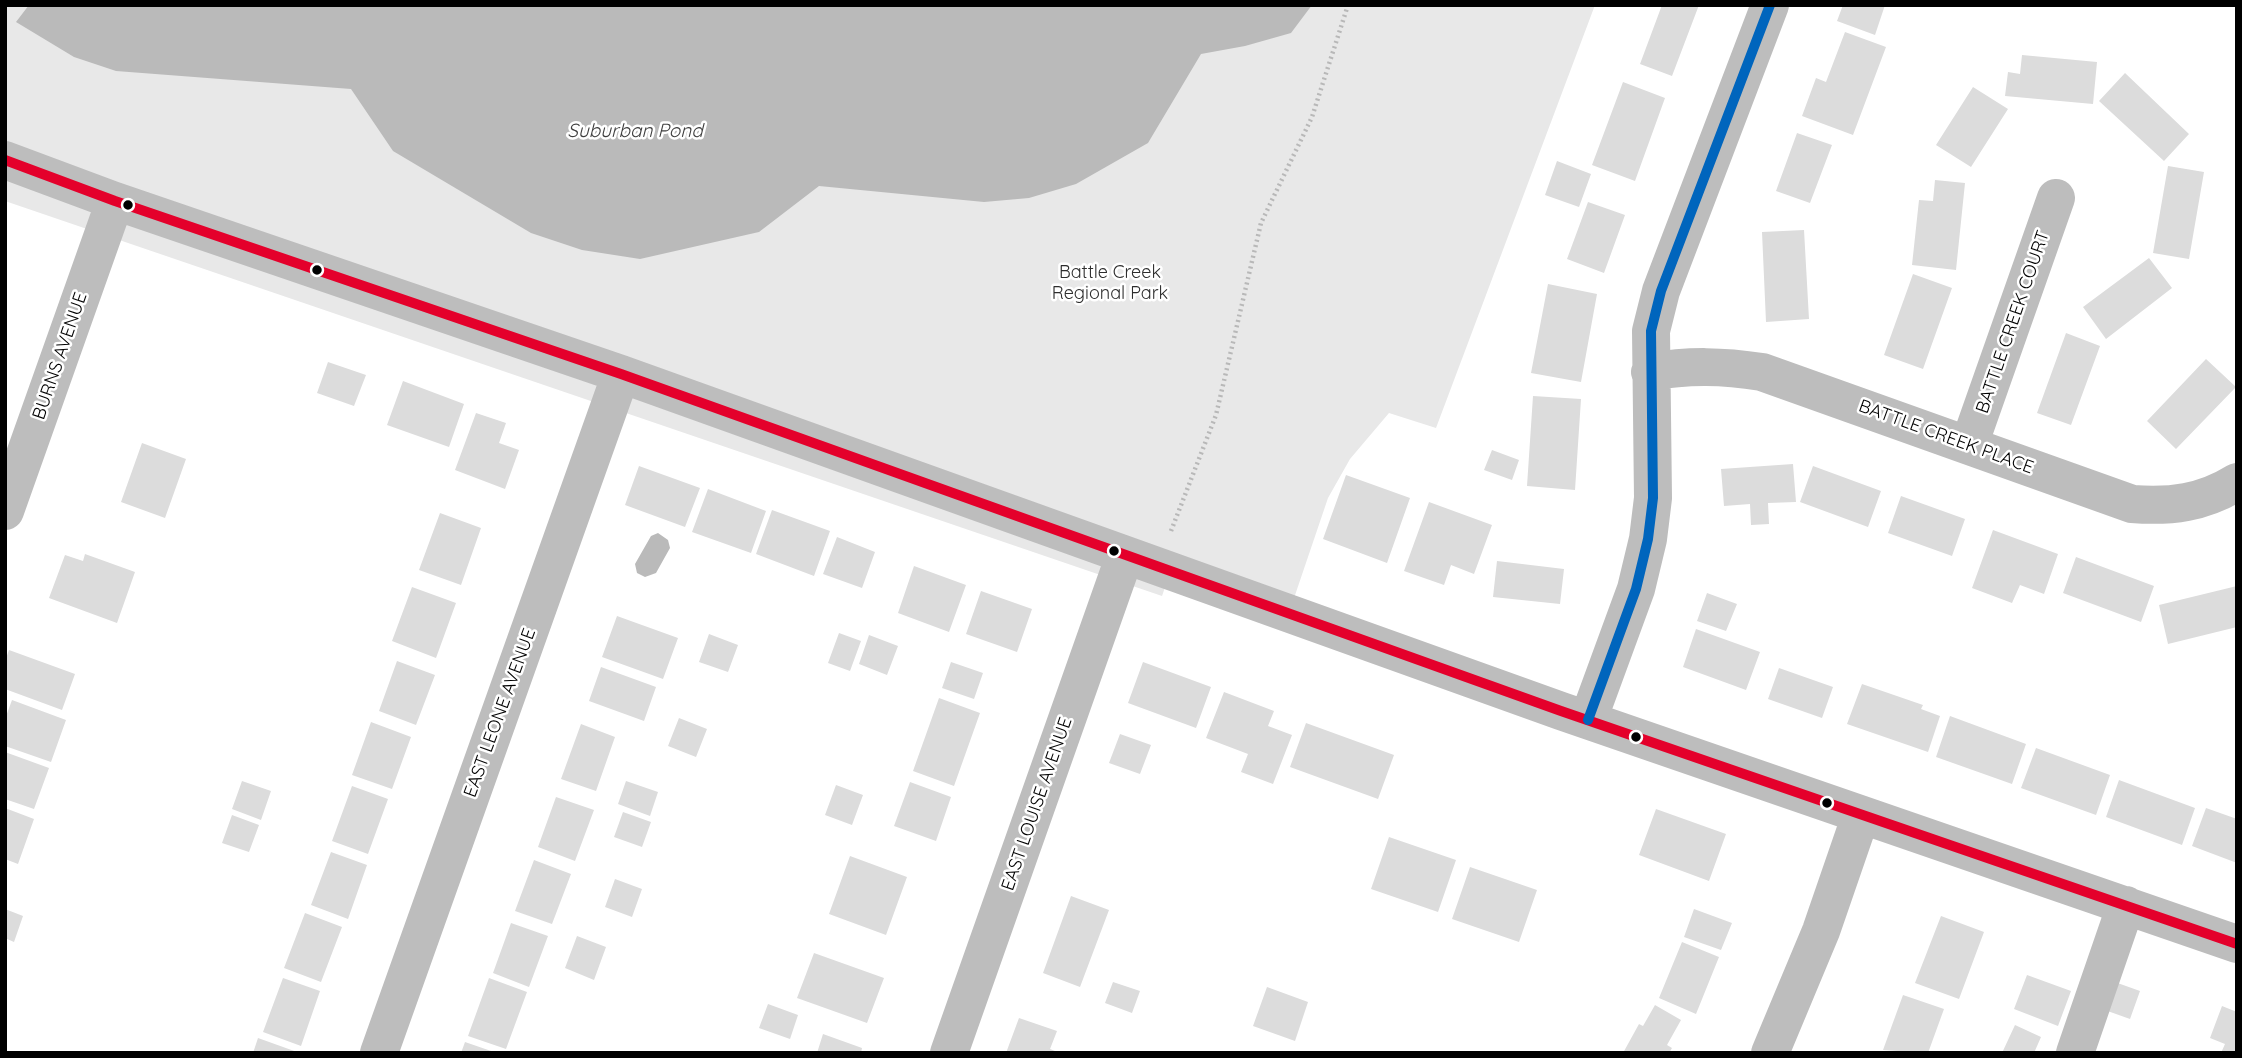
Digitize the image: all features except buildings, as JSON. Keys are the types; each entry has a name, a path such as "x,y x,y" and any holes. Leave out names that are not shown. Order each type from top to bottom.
{"street":[{"path":"1588,720 1636,589 1648,539 1653,498 1651,331 1661,291 1770,5"},
{"path":"5,160 115,201 621,374 1861,816 2237,944"},
{"name":"BATTLE CREEK COURT","path":"1969,445 2056,198"},
{"name":"BURNS AVENUE","path":"5,511 115,201"},
{"name":"BATTLE CREEK PLACE","path":"1650,372 1721,365 1762,372 2132,504 2163,507 2193,502 2237,482"},
{"name":"EAST LEONE AVENUE","path":"379,1053 621,374"},
{"name":"EAST LOUISE AVENUE","path":"949,1053 1125,555"},
{"path":"1770,1053 1821,930 1861,816"},
{"path":"2076,1053 2126,905"}],"path":[{"path":"1171,531 1216,415 1261,223 1312,117 1348,5"}],"green space":[{"name":"Battle Creek Regional Park","path":"5,5 1595,5 1436,428 1389,413 1350,459 1328,498 1291,607 1172,567 1162,596 5,201"}],"water":[{"name":"Suburban Pond","path":"29,5 1312,5 1291,33 1245,46 1201,54 1148,143 1076,184 1029,198 984,202 819,186 759,232 640,259 582,250 531,233 393,151 351,89 116,71 74,57 16,22"},
{"path":"658,533 668,540 670,548 656,573 645,577 637,573 635,564 651,536"}],"transit line":[{"path":"1588,720 1636,589 1648,539 1653,498 1651,331 1661,291 1770,5"},
{"path":"5,160 115,201 621,374 1561,711 2237,944"}]}
